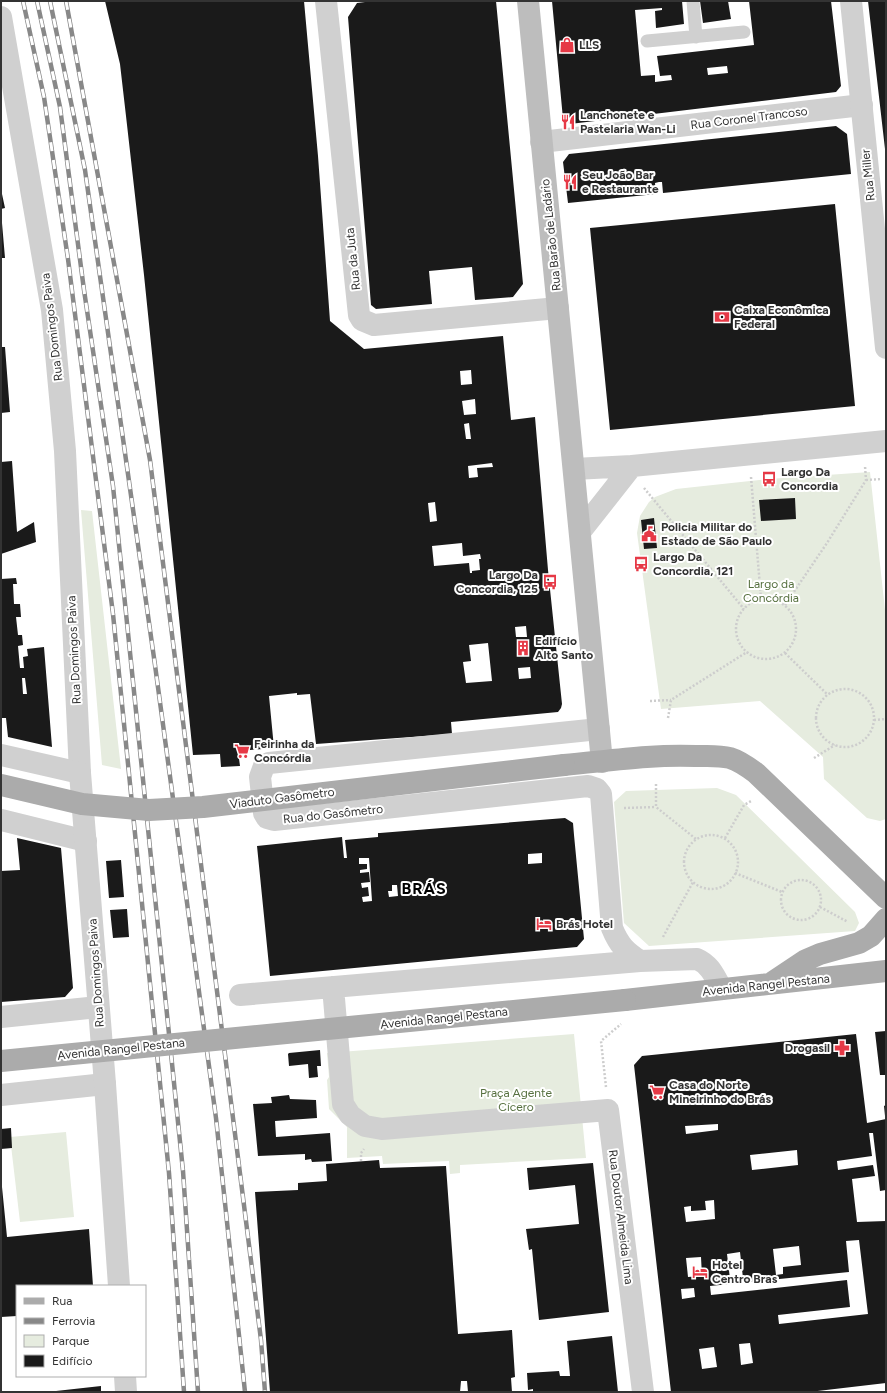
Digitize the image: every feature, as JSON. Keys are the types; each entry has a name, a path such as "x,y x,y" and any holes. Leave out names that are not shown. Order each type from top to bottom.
{"main road":[{"name":"Rua Barão de Ladário","path":"528,1 574,469"},
{"path":"574,469 602,762 642,757 681,755 717,756 730,758 741,762 756,773 886,898"},
{"name":"Viaduto Gasômetro","path":"1,785 82,804 149,810 203,807 564,765 602,762"},
{"path":"770,984 806,960 820,954 859,943 871,936 886,919"},
{"name":"Avenida Rangel Pestana","path":"1,1061 625,1000 886,971"}],"street":[{"name":"Rua da Juta","path":"326,1 359,315 362,320 374,325 558,308"},
{"name":"Rua Miller","path":"851,1 886,348"},
{"name":"Rua Domingos Paiva","path":"1,18 52,310 65,452 80,773 105,1084 119,1285"},
{"name":"Rua Coronel Trancoso","path":"541,142 862,104"},
{"path":"574,469 632,466 886,441"},
{"path":"580,532 632,466"},
{"name":"Rua do Gasômetro","path":"599,729 269,763 264,766 260,777 264,813 267,818 274,820 588,786 597,789 601,794 612,928 617,941 626,952 640,961"},
{"path":"1,755 80,773"},
{"path":"1,820 86,841"},
{"path":"240,995 640,961 697,960 709,966 722,989"},
{"path":"333,987 343,1104 350,1115 365,1126 382,1129 608,1110"},
{"path":"1,1017 98,1007"},
{"path":"1,1095 105,1084"},
{"name":"Rua Doutor Almeida Lima","path":"608,1110 643,1392"},
{"path":"125,1377 126,1392"}],"lane":[{"path":"692,1 696,37"},
{"path":"647,41 744,32"}],"path":[{"path":"785,605 827,543 866,480 865,463"},
{"path":"750,472 761,599"},
{"path":"866,480 882,479"},
{"path":"642,486 744,609"},
{"path":"761,599 778,601 785,605 792,612 795,620 797,629 794,642 785,653 778,657 770,659 754,657 747,652 738,639 736,631 739,615 754,601 761,599"},
{"path":"650,701 671,700 747,652"},
{"path":"785,653 828,695"},
{"path":"846,690 855,691 869,702 873,711 874,720 872,729 868,736 861,743 848,747 835,746 827,741 821,735 817,726 816,718 822,701 828,695 836,691 846,690"},
{"path":"668,718 671,700"},
{"path":"874,720 886,719"},
{"path":"814,758 835,746"},
{"path":"656,784 656,807"},
{"path":"725,838 744,805 751,801"},
{"path":"620,808 656,807 696,839"},
{"path":"710,835 725,838 736,850 738,858 738,866 731,880 717,888 708,889 693,882 686,872 684,860 685,852 690,845 696,839 703,836 710,835"},
{"path":"735,874 782,892"},
{"path":"802,880 808,881 814,884 821,895 820,907 812,917 806,920 793,919 788,916 781,905 782,892 790,882 802,880"},
{"path":"661,942 693,882"},
{"path":"820,907 854,925"},
{"path":"601,1041 608,1110"}],"green space":[{"name":"Largo da Concórdia","path":"870,472 886,619 886,819 880,821 867,818 824,779 823,757 760,701 661,709 637,533 640,516 649,502 655,497 676,489 769,479"},
{"path":"81,510 92,511 121,769 102,765"},
{"path":"717,788 736,795 855,912 859,923 855,931 649,946 624,923 614,802 626,791"},
{"name":"Praça Agente Cícero","path":"574,1034 586,1158 460,1165 460,1173 450,1174 449,1161 383,1164 382,1156 347,1158 347,1127 329,1109 327,1053"},
{"path":"66,1132 74,1217 20,1222 10,1137"}],"building":[{"path":"105,1 304,1 318,156 330,321 364,349 503,336 511,420 535,417 548,570 562,704 558,712 451,722 452,734 316,744 310,694 297,695 297,693 269,696 274,748 238,751 240,766 221,767 220,754 193,755 144,275 120,64","holes":["471,370 472,384 461,385 460,371","475,399 476,414 464,415 462,401","469,423 471,439 466,439 464,424","492,463 493,467 477,468 478,477 469,478 468,466","435,502 437,521 430,522 428,503","462,543 463,556 480,554 480,570 472,571 472,573 470,573 469,563 434,566 432,546","526,626 527,637 516,637 515,627","488,643 492,681 466,683 463,662 471,661 469,645","530,667 531,678 519,679 518,668"]},
{"path":"373,1 496,1 523,284 513,297 475,300 472,267 429,271 432,304 376,309 371,305 348,17 357,3"},
{"path":"552,1 682,1 684,24 656,28 655,11 662,10 662,8 635,10 641,76 655,75 655,82 672,80 671,75 660,76 657,56 754,45 749,1 831,1 841,86 836,92 570,124 563,119","holes":["727,66 728,73 708,75 707,68"]},
{"path":"700,1 728,1 731,19 703,23"},
{"path":"868,1 886,1 885,149"},
{"path":"836,126 847,134 851,174 663,193 662,182 659,182 655,183 656,194 568,203 563,162 569,154"},
{"path":"1,194 5,208 1,209"},
{"name":"Caixa Econômica Federal","path":"835,204 855,406 610,430 590,228"},
{"path":"2,223 5,258 1,258"},
{"path":"1,347 5,347 10,412 1,413"},
{"path":"12,461 17,532 34,522 36,542 1,554 1,462"},
{"path":"795,498 796,519 761,521 759,500"},
{"name":"Policia Militar do Estado de São Paulo","path":"654,518 657,548 644,549 641,520"},
{"path":"16,578 17,584 13,584 14,604 20,604 21,617 16,617 18,635 22,635 23,645 18,646 20,668 24,668 23,657 28,656 27,649 44,647 52,747 8,737 6,718 1,718 1,579","holes":["22,678 25,678 27,694 23,694"]},
{"path":"565,818 573,823 584,939 577,947 270,976 257,846 342,837 344,858 347,858 345,840 378,837 378,833","holes":["542,853 542,863 528,864 528,854","359,858 369,858 372,901 363,902 362,897 369,896 368,887 362,888 361,883 370,882 369,872 360,873 360,870 367,869 367,864 359,864","392,885 397,885 398,896 389,897 388,891 392,891"]},
{"path":"17,838 61,848 73,988 65,997 1,1002 1,871 20,870"},
{"path":"121,860 124,897 109,898 106,861"},
{"path":"127,909 129,937 113,938 110,910"},
{"path":"886,1031 886,1075 880,1075 875,1032"},
{"path":"856,1034 867,1123 886,1119 886,1190 880,1191 873,1133 869,1133 872,1156 837,1161 838,1170 873,1165 875,1176 852,1179 857,1222 886,1221 886,1383 809,1392 671,1392 634,1065 642,1056","holes":["718,1124 718,1130 686,1134 685,1126","797,1150 798,1165 752,1170 750,1155","714,1200 715,1219 686,1222 684,1207 691,1206 691,1211 706,1210 705,1201","859,1240 868,1314 779,1324 778,1315 850,1307 847,1280 711,1295 710,1286 849,1272 846,1241","799,1246 801,1265 783,1267 783,1274 776,1275 773,1249","740,1252 743,1278 730,1279 727,1254","701,1257 702,1276 688,1277 686,1258","694,1288 695,1297 682,1299 681,1289","750,1343 753,1363 741,1365 739,1344","714,1347 717,1367 702,1369 699,1349"]},
{"path":"320,1050 321,1066 317,1066 318,1077 309,1078 308,1064 289,1066 289,1053"},
{"path":"289,1095 290,1099 316,1100 317,1118 275,1121 276,1137 330,1133 332,1161 312,1162 311,1159 305,1160 305,1154 258,1156 253,1104 272,1103 271,1097"},
{"path":"886,1105 886,1116 885,1116 884,1106"},
{"path":"11,1128 12,1148 1,1149 1,1129"},
{"path":"379,1160 380,1168 446,1166 458,1334 512,1330 515,1377 511,1378 512,1392 468,1392 467,1381 461,1381 460,1392 270,1392 255,1192 298,1190 298,1183 327,1181 326,1164"},
{"path":"593,1163 609,1312 539,1320 532,1249 529,1250 526,1229 579,1224 575,1185 529,1190 527,1168"},
{"path":"2,1187 7,1237 89,1229 93,1285 16,1285 16,1316 1,1317"},
{"path":"612,1336 618,1392 533,1392 533,1389 528,1390 527,1373 559,1371 560,1376 570,1376 567,1341"},
{"path":"101,1386 101,1392 56,1392 56,1391"}],"railway":[{"path":"23,1 44,97 68,259 113,614 169,1173 184,1392"},
{"path":"37,1 60,107 84,290 113,486 183,1171 198,1392"},
{"path":"50,1 85,170 155,665 216,1118 245,1392"},
{"path":"66,1 150,460 261,1340 265,1392"}],"place":[{"name":"LLS","path":"567,45"},
{"name":"Lanchonete e Pastelaria Wan-Li","path":"568,122"},
{"name":"Seu João Bar e Restaurante","path":"570,182"},
{"name":"Caixa Econômica Federal","path":"722,317"},
{"name":"Largo Da Concordia","path":"769,479"},
{"name":"Policia Militar do Estado de São Paulo","path":"649,534"},
{"name":"Largo Da Concordia, 121","path":"641,564"},
{"name":"Largo Da Concordia, 125","path":"550,582"},
{"name":"Edifício Alto Santo","path":"523,648"},
{"name":"Feirinha da Concórdia","path":"242,751"},
{"name":"Brás Hotel","path":"544,924"},
{"name":"Drogasil","path":"842,1048"},
{"name":"Casa do Norte Mineirinho do Brás","path":"657,1092"},
{"name":"Hotel Centro Bras","path":"700,1272"}],"district":[{"name":"BRÁS","path":"424,888"}]}
